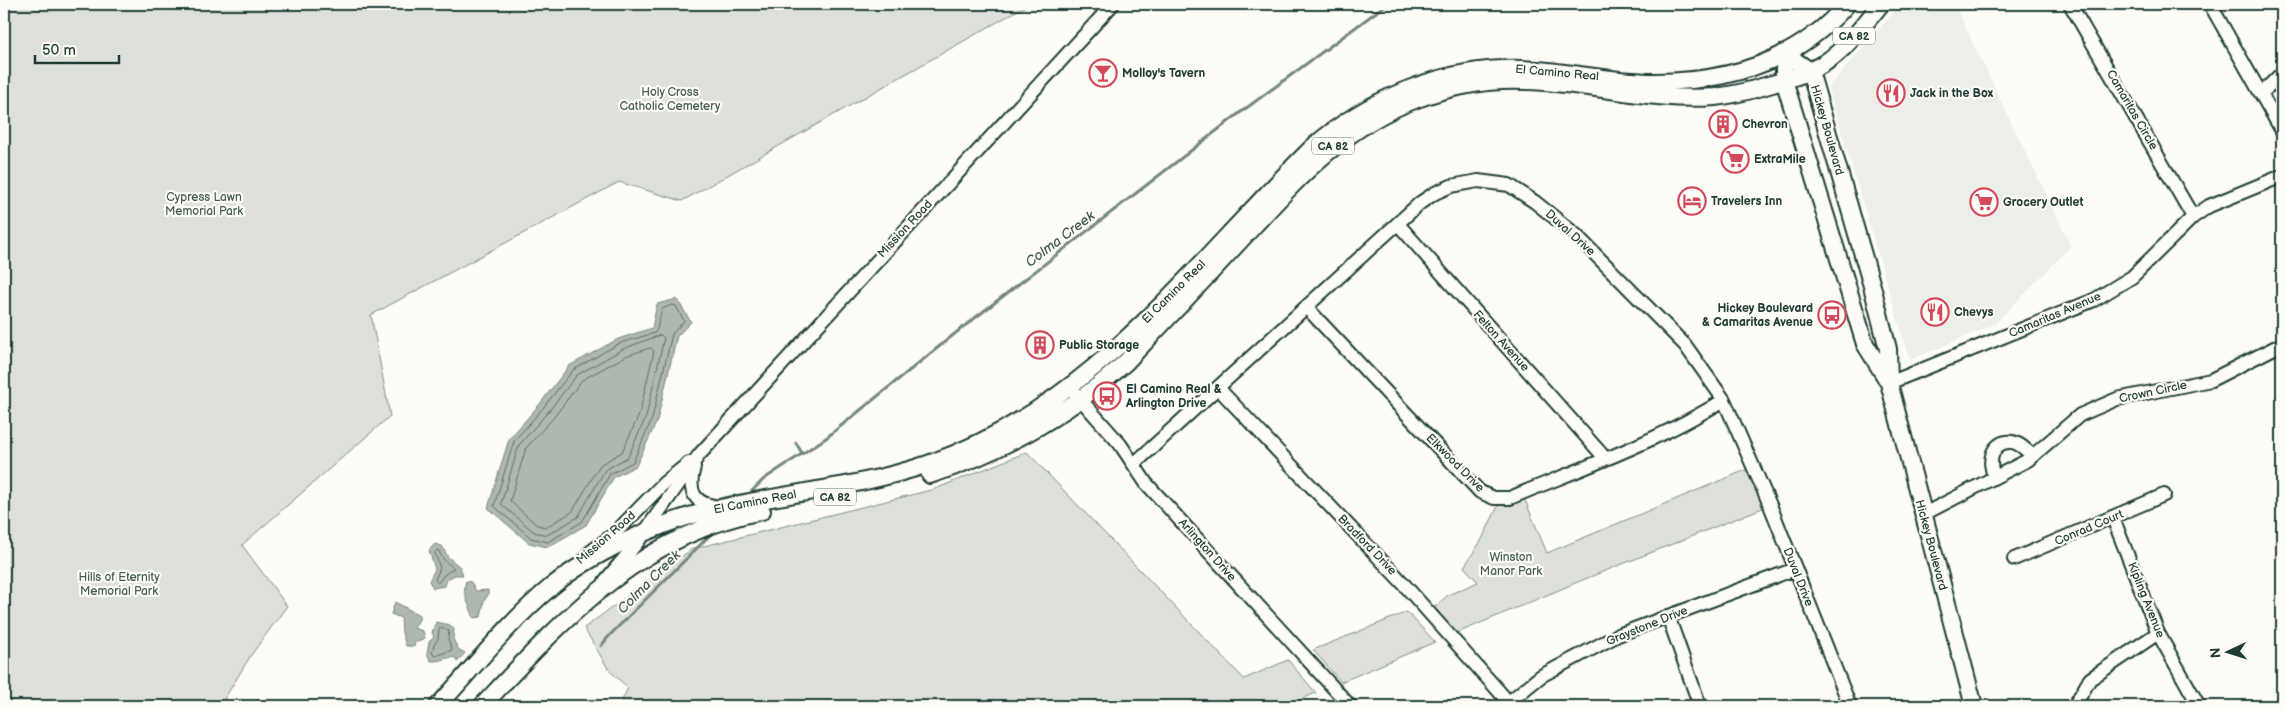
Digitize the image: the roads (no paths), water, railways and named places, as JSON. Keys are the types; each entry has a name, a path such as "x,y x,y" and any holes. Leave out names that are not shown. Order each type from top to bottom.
{"main road":[{"name":"El Camino Real","path":"482,706 555,630 592,596 644,557 703,528 751,513 904,482 962,464 1027,434 1076,393 1116,349 1204,262 1314,146 1353,116 1392,96 1446,78 1483,70 1534,69 1653,82 1711,79 1743,72 1764,64 1814,37 1847,4"},
{"name":"El Camino Real","path":"438,706 525,611 559,581 604,553 644,533 690,516 723,507 861,482 928,464 985,441 1076,393 1126,362 1321,156 1359,127 1397,107 1442,91 1486,82 1528,81 1696,98 1716,97 1750,91 1810,71 1840,51 1881,4"},
{"name":"Hickey Boulevard","path":"1784,53 1810,71 1872,286 1888,349 1889,383 1922,515 1974,706"},
{"name":"Hickey Boulevard","path":"1784,53 1784,80 1865,344 1889,383"}],"street":[{"name":"Mission Road","path":"592,596 644,533 699,456 1113,4"},
{"name":"Camaritas Circle","path":"2070,4 2193,217"},
{"path":"2210,4 2282,131"},
{"path":"2262,94 2282,73"},
{"name":"Camaritas Avenue","path":"1889,383 2094,300 2132,277 2193,217 2209,206 2282,176"},
{"name":"Duval Drive","path":"1134,464 1420,203 1434,193 1451,186 1478,181 1509,185 1535,202 1576,235 1685,344 1724,400 1850,706"},
{"name":"Felton Avenue","path":"1398,224 1605,458"},
{"name":"Elkwood Drive","path":"1307,308 1480,492 1494,498 1510,498 1648,441 1692,420 1724,400"},
{"name":"Crown Circle","path":"1922,515 2033,456 2080,415 2117,399 2211,380 2282,344"},
{"name":"Bradford Drive","path":"1218,388 1401,581 1511,704"},
{"name":"Arlington Drive","path":"1076,393 1120,444 1146,483 1350,706"},
{"path":"1995,477 1990,464 1991,457 1994,450 2000,445 2012,442 2018,444 2033,456"},
{"name":"Mission Road","path":"699,456 692,474 692,491 703,503 723,507"},
{"name":"Mission Road","path":"559,581 586,555 614,534 676,472 699,456"},
{"name":"Conrad Court","path":"2014,559 2164,495"},
{"name":"Kipling Avenue","path":"2113,518 2158,633 2199,706"},
{"name":"Graystone Drive","path":"1511,704 1541,676 1618,635 1795,569"},
{"path":"1668,616 1700,706"},
{"path":"2074,706 2090,679 2158,633"}],"water":[{"path":"677,299 691,322 677,336 657,421 636,466 614,477 586,525 548,547 529,543 488,508 509,439 539,405 569,366 618,339 652,328 657,304"},
{"path":"435,544 442,546 448,557 460,567 463,575 455,575 447,579 445,586 433,588 429,581 435,569 429,550"},
{"path":"466,581 471,582 476,591 488,590 481,617 474,618 465,595"},
{"path":"395,602 421,616 414,628 423,631 425,638 415,642 414,646 406,646 402,633 401,618 391,614"},
{"path":"436,622 450,625 454,629 453,639 458,649 465,653 457,662 456,658 431,661 427,654 429,642 434,637 432,633"}],"waterway":[{"name":"Colma Creek","path":"749,494 764,479 826,438 962,328 1237,115 1387,4"},
{"path":"796,443 802,453"},
{"name":"Colma Creek","path":"601,646 712,533"}],"place":[{"name":"Molloy's Tavern","path":"1103,73"},
{"name":"Jack in the Box","path":"1891,93"},
{"name":"Chevron","path":"1723,124"},
{"name":"ExtraMile","path":"1735,159"},
{"name":"Travelers Inn","path":"1692,201"},
{"name":"Grocery Outlet","path":"1984,202"},
{"name":"Chevys","path":"1935,312"},
{"name":"Hickey Boulevard & Camaritas Avenue","path":"1832,315"},
{"name":"Public Storage","path":"1040,345"},
{"name":"El Camino Real & Arlington Drive","path":"1107,396"}],"park label":[{"name":"Holy Cross Catholic Cemetery","path":"670,99"},
{"name":"Cypress Lawn Memorial Park","path":"204,204"},
{"name":"Winston Manor Park","path":"1511,564"},
{"name":"Hills of Eternity Memorial Park","path":"119,584"}]}
